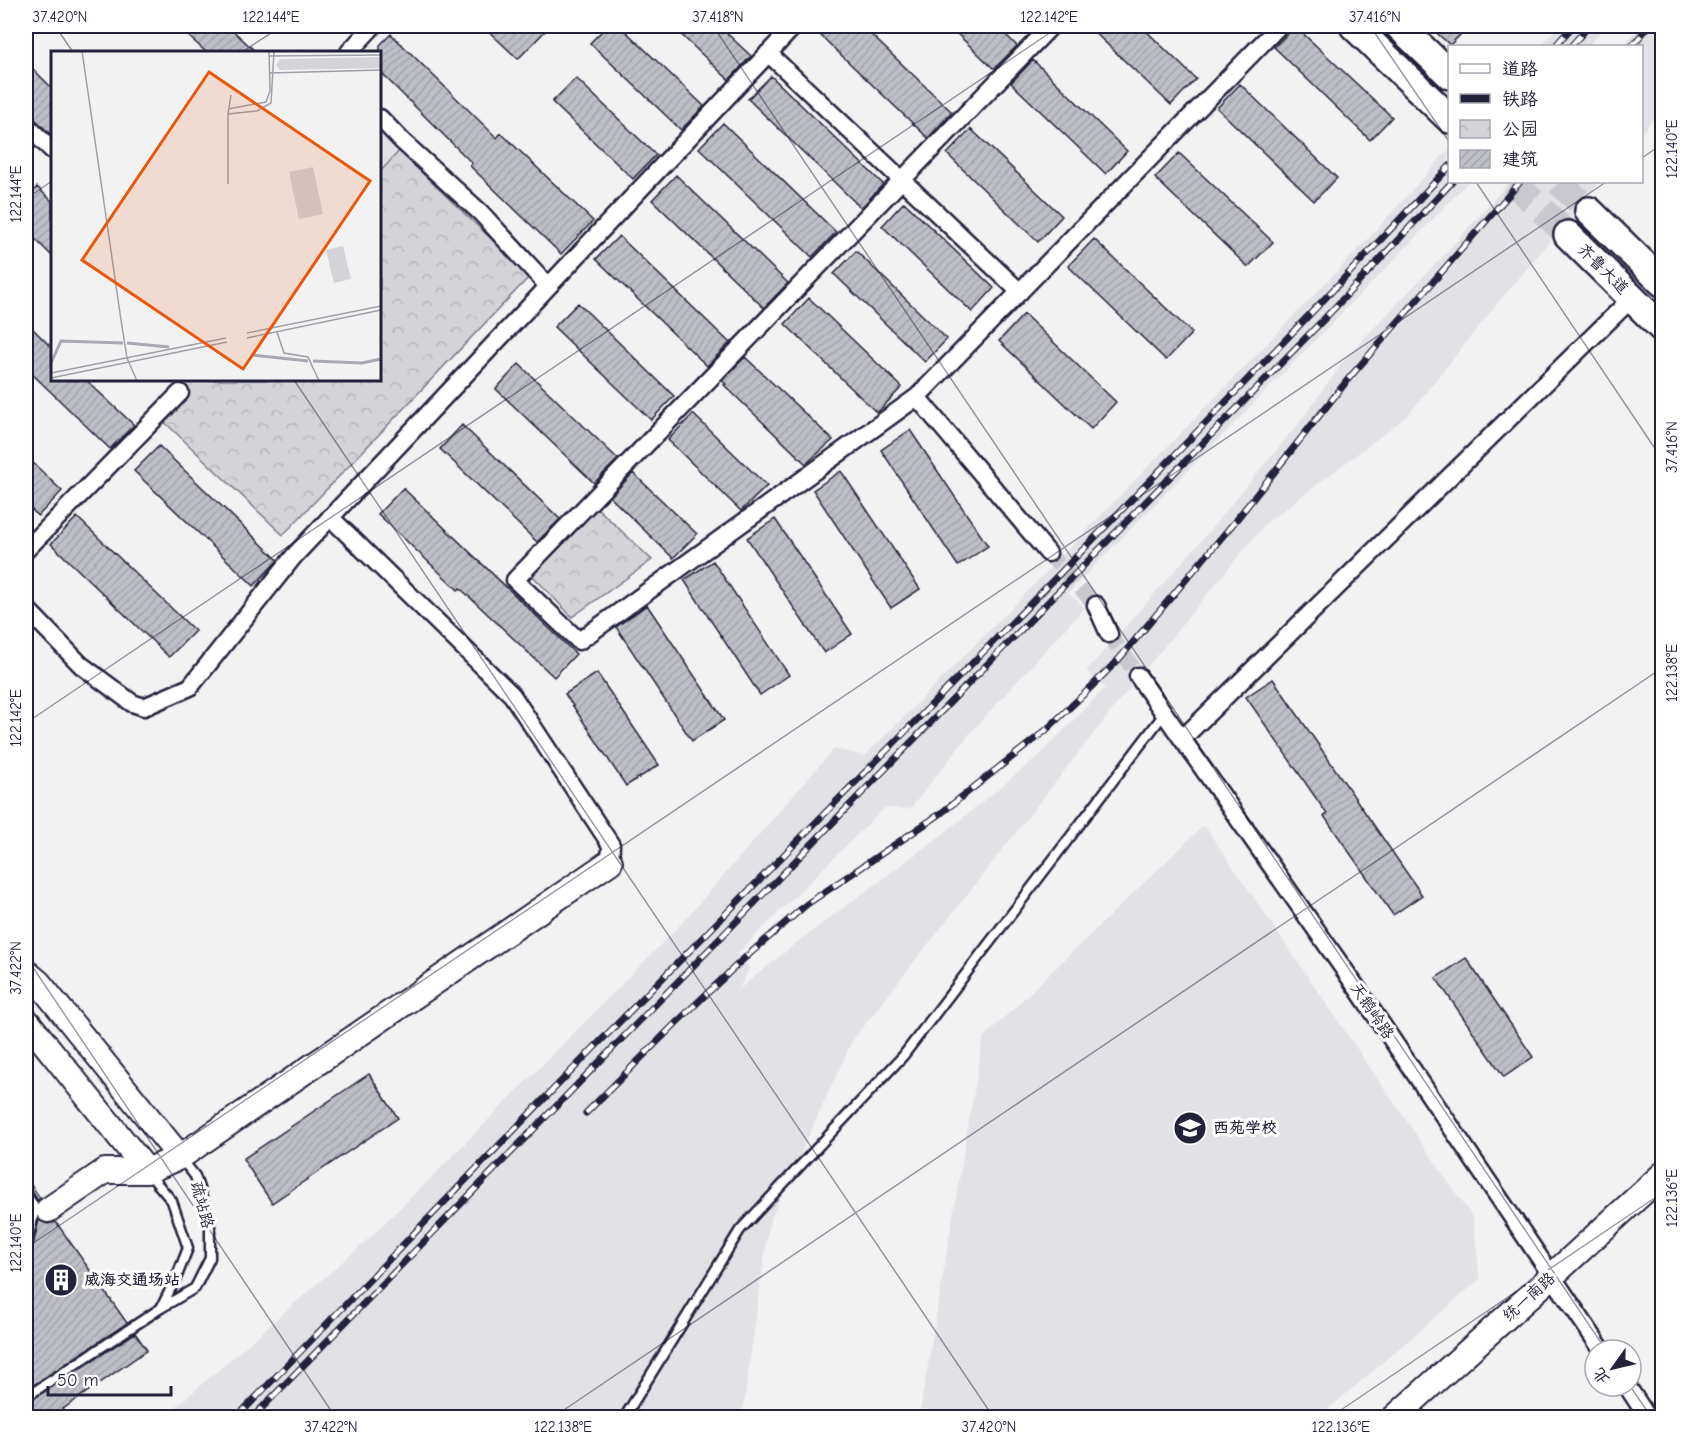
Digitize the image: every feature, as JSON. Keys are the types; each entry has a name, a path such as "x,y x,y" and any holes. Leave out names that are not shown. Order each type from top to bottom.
{"main road":[{"path":"1354,26 1448,118"},
{"path":"1399,26 1448,74"},
{"name":"齐鲁大道","path":"1589,211 1662,282"},
{"name":"齐鲁大道","path":"1568,235 1662,328"}],"street":[{"path":"350,51 374,26"},
{"path":"26,608 81,665 132,703 144,707 190,687 294,556 794,26"},
{"path":"1051,26 515,579 579,641 917,397 1278,26"},
{"path":"768,53 1020,292"},
{"path":"381,119 481,213 548,286"},
{"path":"26,125 51,149"},
{"path":"1182,739 1632,298"},
{"path":"26,550 180,393"},
{"path":"917,397 1048,554"},
{"path":"48,1210 105,1171 147,1172 180,1157 610,862 611,845 512,695 330,517"},
{"path":"1096,605 1109,634"},
{"name":"天鹅岭路","path":"1138,676 1357,988 1594,1338"},
{"name":"疏站路","path":"26,972 39,983 180,1157"},
{"name":"疏站路","path":"26,1020 147,1172"},
{"name":"统一南路","path":"1394,1418 1662,1174"},
{"path":"1635,1398 1648,1418"}],"lane":[{"path":"624,1418 740,1230 903,1056 1164,714"},
{"name":"疏站路","path":"161,1308 195,1288 210,1258 210,1223 195,1176 180,1157"},
{"name":"疏站路","path":"147,1172 172,1201 188,1248 161,1308"},
{"path":"26,1194 35,1208 26,1248"},
{"path":"26,1397 161,1308"}],"shaded area":[{"path":"1559,26 1606,26 1589,45 1541,45"},
{"path":"1640,26 1662,26 1662,108 1643,132 1643,45 1624,45"},
{"path":"381,131 399,151 381,171"},
{"path":"1448,150 1448,183 1467,183 1068,593 1085,607 971,732 910,809 884,808 737,954 750,968 738,990 800,940 943,834 1041,754 1105,688 1086,671 1200,542 1299,423 1348,355 1446,253 1508,183 1599,183 1406,417 1265,524 1120,700 852,1041 769,1223 742,1417 163,1418 364,1243 432,1177 682,923 834,749 865,756 1368,239"},
{"name":"西苑学校","path":"1204,825 1473,1218 1480,1279 1319,1417 919,1417 983,1038"}],"green space":[{"path":"399,151 530,276 283,535 153,411 181,381 381,381 381,171"},
{"path":"594,505 652,560 572,617 529,572"}],"building":[{"path":"190,26 228,26 255,51 205,51 184,32"},
{"path":"483,26 550,26 518,59"},
{"path":"607,26 620,26 704,106 681,130 590,43"},
{"path":"672,26 719,26 751,56 729,80"},
{"path":"825,26 862,26 952,112 928,138 818,33"},
{"path":"949,26 997,26 1017,46 993,68"},
{"path":"1088,26 1141,26 1196,79 1171,105"},
{"path":"1295,26 1392,117 1370,140 1274,47"},
{"path":"1429,26 1469,26 1450,45"},
{"path":"391,34 497,138 501,133 593,221 561,254 470,166 472,163 381,73 380,45"},
{"path":"1033,60 1127,151 1106,174 1011,83"},
{"path":"26,62 51,87 51,135 26,113"},
{"path":"771,76 883,184 861,208 748,99"},
{"path":"576,78 656,155 633,179 552,102"},
{"path":"1240,84 1337,178 1314,201 1217,108"},
{"path":"723,123 836,232 812,257 699,148"},
{"path":"971,129 1062,216 1038,242 947,154"},
{"path":"1179,153 1273,242 1248,267 1155,178"},
{"path":"676,175 788,283 764,308 652,200"},
{"path":"37,187 51,200 51,255 26,230 26,199"},
{"path":"904,202 994,288 972,312 882,226"},
{"path":"619,236 730,343 707,366 596,259"},
{"path":"1094,239 1192,333 1166,360 1068,266"},
{"path":"856,251 947,339 925,362 834,274"},
{"path":"809,298 902,387 877,413 785,324"},
{"path":"578,303 674,396 651,420 554,327"},
{"path":"1024,314 1116,402 1091,429 999,341"},
{"path":"26,322 51,347 51,381 87,381 134,425 110,449 26,368"},
{"path":"745,357 833,440 806,464 724,385 726,384 722,381"},
{"path":"519,364 618,459 594,483 496,389"},
{"path":"693,414 767,486 741,511 668,440"},
{"path":"462,425 560,519 537,542 440,449"},
{"path":"910,430 988,546 958,566 881,450"},
{"path":"159,446 278,560 254,586 134,471"},
{"path":"26,456 62,491 38,516 26,504"},
{"path":"841,471 920,589 891,608 813,490"},
{"path":"633,473 697,534 673,558 610,497"},
{"path":"403,488 576,654 554,677 378,514"},
{"path":"77,517 195,631 169,657 51,544"},
{"path":"775,519 852,634 824,653 747,538"},
{"path":"713,561 789,675 760,695 684,580"},
{"path":"647,605 724,720 692,741 616,627"},
{"path":"597,673 659,765 626,786 565,694"},
{"path":"1273,679 1422,895 1393,915 1324,816 1327,814 1246,697"},
{"path":"1466,958 1533,1057 1504,1077 1436,978"},
{"path":"369,1074 398,1118 272,1203 243,1159"},
{"path":"26,1178 40,1198 38,1201 31,1190 26,1188"},
{"name":"威海交通场站","path":"39,1220 48,1224 56,1222 127,1323 26,1390 26,1254 32,1250"},
{"path":"135,1333 147,1350 50,1418 26,1418 26,1403"}],"tunnel":[{"path":"1514,183 1568,235"},
{"path":"1560,183 1589,211"},
{"path":"1048,553 1096,605"},
{"path":"1109,634 1138,676"}],"railway":[{"path":"1556,45 1573,26"},
{"path":"1572,45 1589,26"},
{"path":"1633,45 1649,26"},
{"path":"236,1418 582,1060 1146,485 1448,168"},
{"path":"252,1418 1326,317 1451,183"},
{"path":"586,1113 739,963 807,904 940,814 1045,731 1085,693 1119,659 1232,525 1350,377 1519,183"}],"place":[{"name":"西苑学校","path":"1190,1128"},
{"name":"威海交通场站","path":"61,1280"}]}
